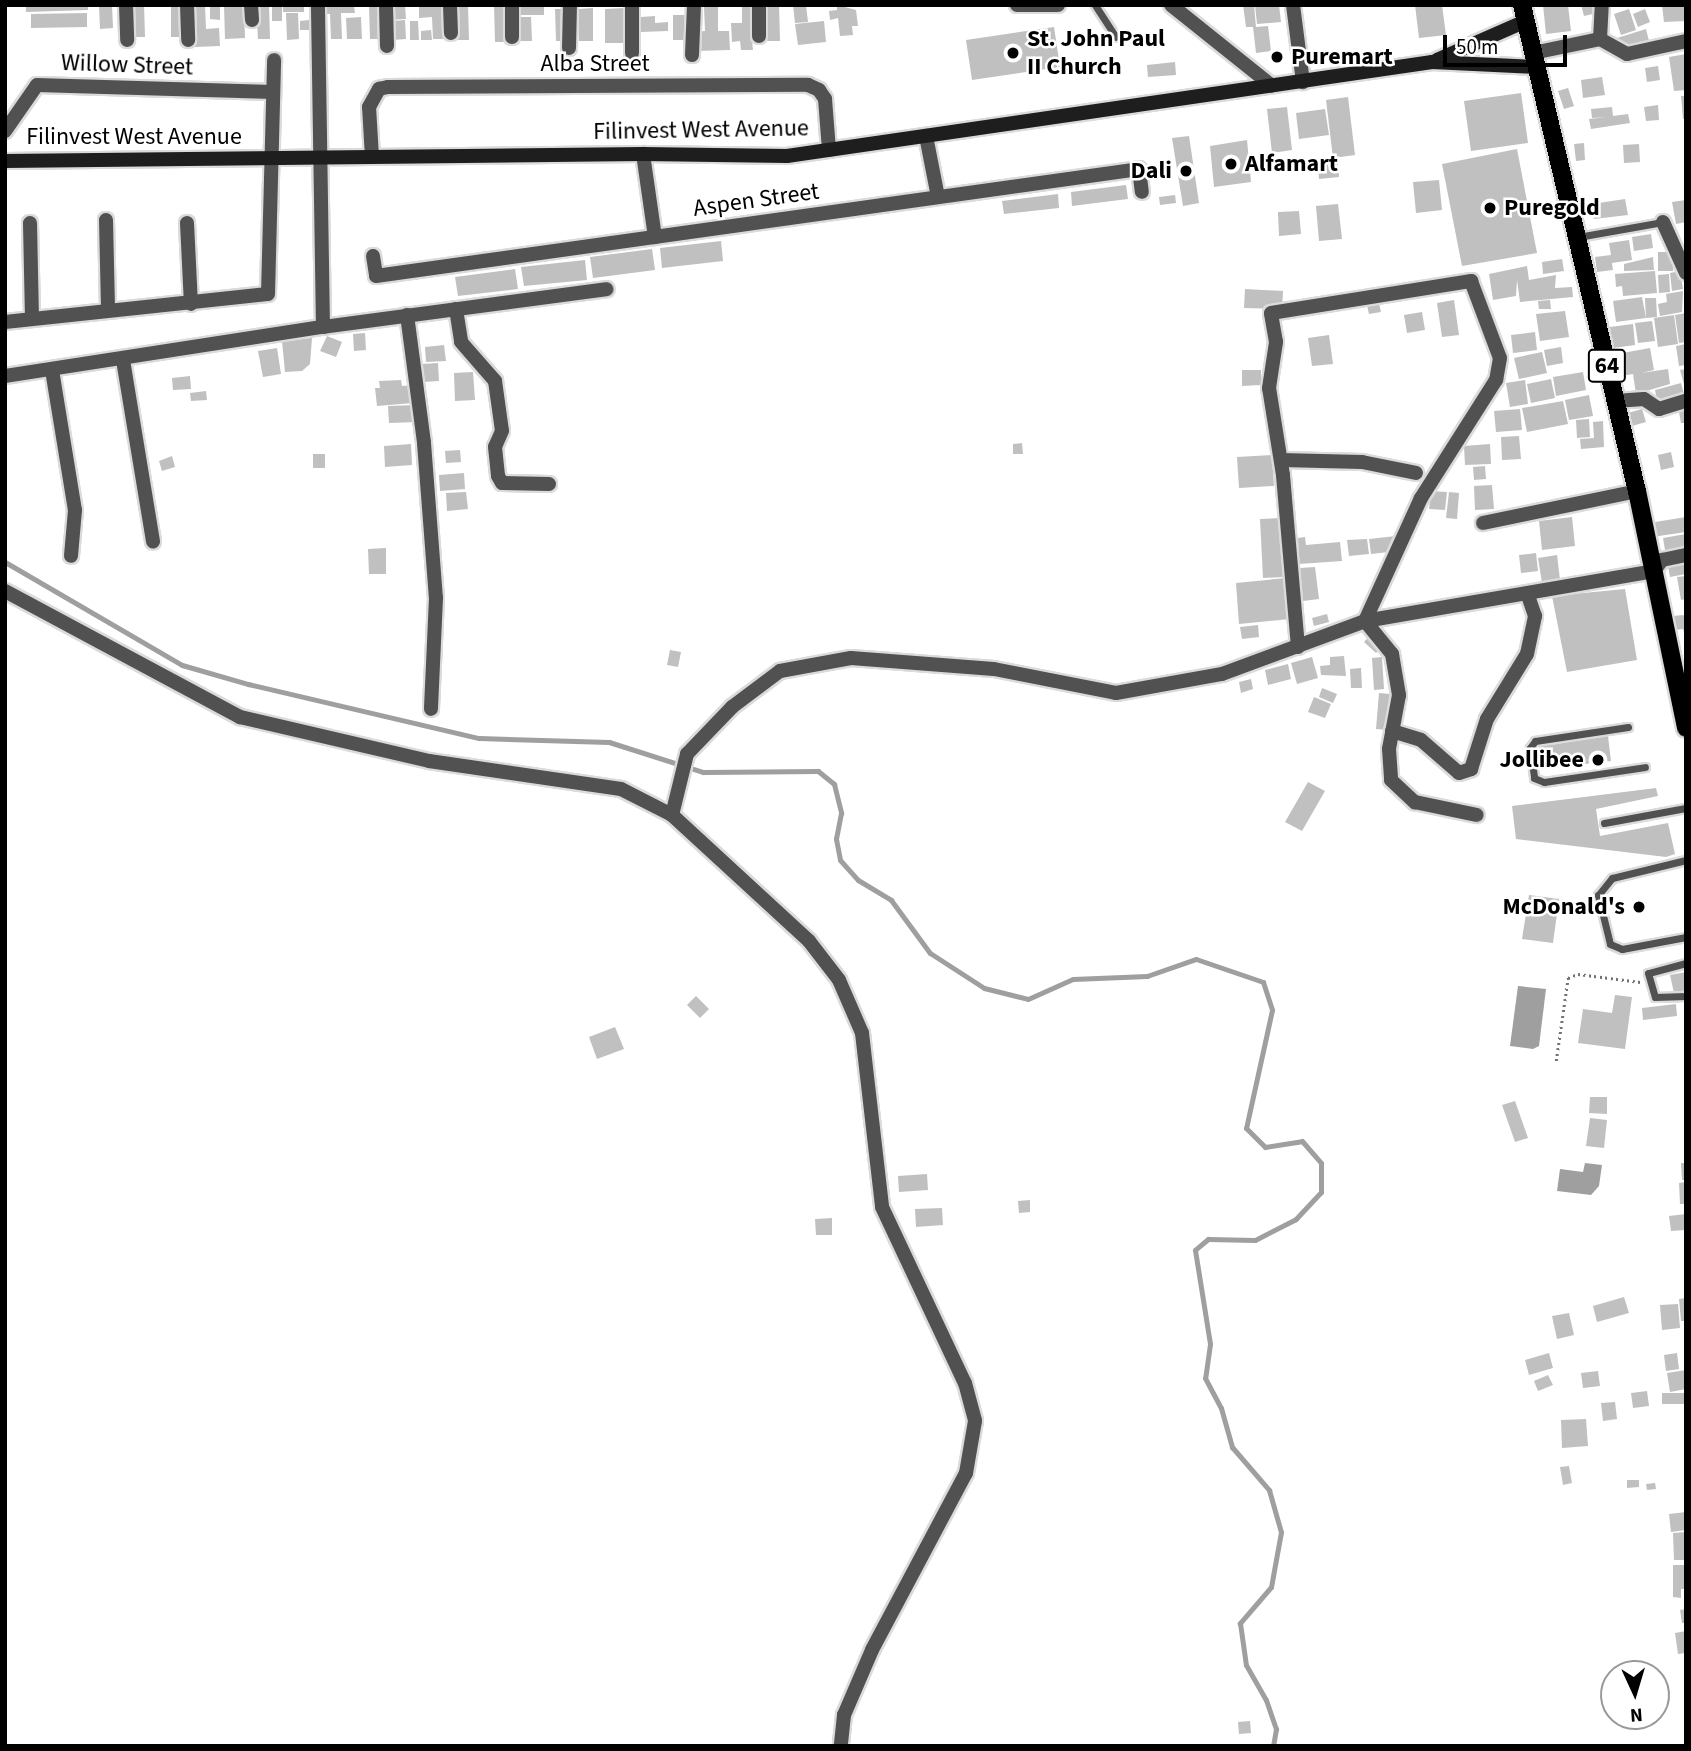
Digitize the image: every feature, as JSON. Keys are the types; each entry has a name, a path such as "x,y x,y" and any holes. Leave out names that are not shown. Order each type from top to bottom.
{"main road":[{"name":"64","path":"1524,13 1654,570 1679,659 1686,728"}],"street":[{"path":"126,5 127,40"},
{"path":"187,5 188,40"},
{"path":"318,5 323,327"},
{"path":"386,5 387,46"},
{"path":"450,5 451,33"},
{"path":"512,5 512,37"},
{"path":"569,47 570,5"},
{"path":"632,5 632,53"},
{"path":"692,55 694,5"},
{"path":"759,5 759,36"},
{"path":"1017,5 1058,5"},
{"path":"1171,5 1272,86"},
{"path":"1293,5 1303,82"},
{"path":"1600,39 1602,5"},
{"name":"Filinvest West Avenue","path":"1433,62 1524,13"},
{"path":"1535,60 1600,39 1628,54 1686,41"},
{"path":"5,322 268,294 274,60"},
{"name":"Filinvest West Avenue","path":"5,161 643,154 787,156 1433,62 1535,60"},
{"name":"Willow Street","path":"5,131 37,85 272,92"},
{"name":"Alba Street","path":"372,157 369,107 379,89 388,87 808,85 819,90 825,99 829,150"},
{"path":"926,136 938,197"},
{"path":"643,154 655,237"},
{"name":"Aspen Street","path":"373,256 376,276 1139,169 1142,192"},
{"path":"106,220 108,309"},
{"path":"1663,222 1686,273"},
{"path":"30,223 32,319"},
{"path":"187,223 191,304"},
{"path":"1298,647 1281,460 1269,388 1276,342 1270,313 1471,281 1500,358 1496,380 1421,498 1365,621"},
{"path":"5,376 323,327 607,289"},
{"path":"456,309 461,342 495,381 502,431 495,447 498,476 502,483 549,484"},
{"path":"407,315 424,443 436,598 431,709"},
{"path":"122,360 153,542"},
{"path":"52,370 75,510 71,556"},
{"path":"1615,401 1644,399 1659,409 1686,401"},
{"path":"1281,460 1362,462 1416,473"},
{"path":"1483,523 1637,491"},
{"path":"672,815 687,754 732,707 780,671 852,658 994,669 1116,693 1222,674 1365,621 1654,570 1662,559 1686,555"},
{"path":"5,591 240,717 429,761 621,789 672,815 809,941 839,981 862,1033 882,1207 965,1383 975,1420 966,1473 872,1650 845,1714 841,1746"},
{"path":"1392,731 1421,740 1459,773 1471,769 1487,719 1527,654 1535,616 1527,593"},
{"path":"1365,621 1392,654 1399,695 1392,731 1391,780 1415,802 1477,815"}],"lane":[{"path":"1095,5 1116,37"},
{"path":"1577,238 1663,222"},
{"path":"1628,727 1535,741 1530,748 1534,778 1544,782 1645,767"},
{"path":"1604,823 1686,808"},
{"path":"1686,860 1612,878 1598,895 1610,944 1622,948 1686,937"},
{"path":"1686,963 1648,973 1656,997 1686,996"}],"path":[{"path":"1556,1061 1569,978 1578,974 1614,982 1650,981"}],"shaded area":[{"path":"1518,986 1546,989 1539,1046 1533,1049 1510,1046"},
{"path":"1585,1163 1602,1165 1599,1186 1591,1195 1557,1191 1560,1169 1583,1172"}],"building":[{"path":"26,5 88,5 88,10 26,12"},
{"path":"99,5 112,5 113,28 100,29"},
{"path":"133,5 144,5 145,37 133,37"},
{"path":"182,5 182,37 171,37 171,6"},
{"path":"193,5 205,5 206,29 219,28 220,46 195,47"},
{"path":"224,5 244,5 245,38 225,39"},
{"path":"256,5 269,5 270,39 258,39"},
{"path":"282,5 282,21 272,21 272,6"},
{"path":"283,5 304,5 304,12 283,12"},
{"path":"354,5 355,13 341,13 342,39 331,39 330,14 325,14 325,6"},
{"path":"388,5 405,5 406,19 389,20"},
{"path":"442,5 444,39 433,39 432,17 419,18 419,6"},
{"path":"494,5 507,5 508,42 495,42"},
{"path":"517,5 544,5 544,15 517,15"},
{"path":"718,5 718,31 729,31 730,50 697,51 696,32 705,31 704,7"},
{"path":"742,5 755,6 757,41 752,41 753,50 741,50 740,41 732,42 731,23 742,23"},
{"path":"779,5 780,41 767,41 766,7"},
{"path":"793,5 806,5 808,22 795,23"},
{"path":"837,5 856,10 858,26 852,26 853,35 840,36 838,18 830,20 829,11 837,10"},
{"path":"1243,5 1254,5 1256,27 1268,26 1271,51 1256,53 1253,27 1246,27"},
{"path":"1255,5 1279,5 1281,22 1257,24"},
{"path":"1415,5 1442,5 1446,35 1419,38"},
{"path":"1543,5 1568,5 1571,31 1546,34"},
{"path":"1581,5 1595,5 1597,13 1584,16"},
{"path":"1662,5 1686,5 1686,21 1664,22"},
{"path":"210,6 220,6 220,20 210,19"},
{"path":"369,6 381,6 382,39 370,39"},
{"path":"468,6 469,40 456,40 455,7"},
{"path":"593,8 593,41 579,41 579,9"},
{"path":"625,8 626,43 605,43 605,9"},
{"path":"555,9 568,9 568,41 556,41"},
{"path":"1629,9 1636,30 1621,35 1614,14"},
{"path":"1645,9 1650,22 1638,27 1633,14"},
{"path":"87,13 87,27 31,28 31,14"},
{"path":"286,13 298,13 299,39 287,40"},
{"path":"673,15 687,15 687,40 673,40"},
{"path":"655,16 655,23 668,22 668,31 641,32 641,17"},
{"path":"361,17 362,39 347,39 346,18"},
{"path":"517,17 531,17 532,41 517,41"},
{"path":"309,20 310,30 300,30 300,21"},
{"path":"405,20 406,39 393,40 393,21"},
{"path":"410,21 418,21 419,40 410,40"},
{"path":"824,21 826,42 798,45 795,24"},
{"name":"St. John Paul II Church","path":"1054,27 1060,67 972,80 966,40"},
{"path":"1646,29 1649,41 1621,49 1617,38"},
{"path":"431,30 432,40 421,40 421,31"},
{"path":"1686,54 1686,90 1674,91 1669,57"},
{"path":"1175,62 1176,75 1148,77 1147,65"},
{"path":"1658,66 1660,80 1647,82 1645,68"},
{"path":"1602,77 1605,95 1583,98 1581,80"},
{"path":"1568,88 1574,106 1564,109 1558,91"},
{"path":"1521,93 1528,143 1471,151 1464,101"},
{"path":"1681,96 1686,96 1686,119 1683,119"},
{"path":"1348,97 1355,155 1333,158 1326,100"},
{"path":"1658,105 1659,120 1646,121 1644,107"},
{"path":"1287,107 1292,150 1272,153 1267,109"},
{"path":"1612,107 1613,116 1628,114 1630,123 1591,129 1589,119 1607,117 1592,118 1591,109"},
{"path":"1325,109 1329,135 1299,139 1296,113"},
{"name":"Dali","path":"1189,136 1199,203 1183,206 1172,138"},
{"name":"Alfamart","path":"1247,140 1251,182 1214,187 1210,146"},
{"path":"1584,143 1585,160 1576,161 1574,144"},
{"path":"1639,144 1640,162 1624,163 1623,145"},
{"name":"Puregold","path":"1517,149 1537,253 1462,266 1442,164"},
{"path":"1338,163 1339,177 1319,179 1318,165"},
{"path":"1439,180 1442,210 1416,213 1413,182"},
{"path":"1126,185 1128,199 1072,206 1071,192"},
{"path":"1058,194 1059,208 1004,214 1002,201"},
{"path":"1175,195 1176,203 1160,205 1159,197"},
{"path":"1625,199 1628,215 1594,219 1592,204"},
{"path":"1686,200 1686,222 1676,224 1672,202"},
{"path":"1338,204 1342,239 1319,241 1316,206"},
{"path":"1299,211 1301,234 1279,236 1278,212"},
{"path":"1651,234 1653,248 1634,251 1632,237"},
{"path":"1629,240 1632,260 1612,263 1613,270 1597,272 1595,257 1611,255 1609,243"},
{"path":"721,241 723,261 662,268 660,248"},
{"path":"652,249 655,270 593,278 590,257"},
{"path":"1658,252 1673,252 1673,271 1658,271"},
{"path":"1653,257 1654,270 1624,271 1624,264"},
{"path":"1562,259 1564,271 1543,274 1542,262"},
{"path":"585,260 587,280 524,286 521,267"},
{"path":"1527,266 1529,280 1556,275 1555,288 1572,287 1573,297 1520,302 1517,280 1516,296 1493,300 1489,274"},
{"path":"515,269 518,289 458,296 455,277"},
{"path":"1655,271 1657,293 1623,296 1622,286 1616,287 1615,274"},
{"path":"1680,271 1683,289 1672,291 1670,273"},
{"path":"1669,274 1670,292 1659,293 1658,275"},
{"path":"1245,289 1283,291 1282,309 1244,308"},
{"path":"1683,291 1682,312 1660,316 1658,304 1667,302 1666,294"},
{"path":"1642,297 1646,318 1616,322 1613,301"},
{"path":"1645,298 1656,298 1657,317 1646,318"},
{"path":"1378,299 1381,312 1369,314 1366,301"},
{"path":"1454,300 1459,335 1442,337 1437,303"},
{"path":"1550,300 1551,309 1539,309 1538,301"},
{"path":"1565,311 1569,337 1540,341 1536,314"},
{"path":"1422,312 1425,330 1407,333 1404,315"},
{"path":"1686,313 1686,342 1679,343 1675,315"},
{"path":"1674,315 1678,344 1658,347 1654,318"},
{"path":"1652,321 1655,341 1638,343 1635,323"},
{"path":"1633,324 1635,345 1613,348 1610,327"},
{"path":"1535,332 1537,350 1513,353 1511,335"},
{"path":"365,333 366,350 354,351 353,334"},
{"path":"1329,335 1333,364 1312,366 1308,338"},
{"path":"327,336 342,342 336,357 320,351"},
{"path":"312,338 310,364 302,371 285,372 282,341"},
{"path":"1686,344 1686,365 1679,366 1676,346"},
{"path":"444,345 446,361 426,362 425,347"},
{"path":"1561,347 1563,363 1547,366 1544,350"},
{"path":"277,348 281,374 263,377 258,351"},
{"path":"1650,348 1654,370 1641,373 1668,369 1670,384 1636,394 1633,374 1621,376 1617,354"},
{"path":"1542,352 1547,373 1519,379 1514,358"},
{"path":"438,363 439,381 423,382 421,364"},
{"path":"1686,369 1686,388 1685,388 1680,370"},
{"path":"1242,370 1261,370 1261,385 1242,386"},
{"path":"473,372 475,400 455,401 454,373"},
{"path":"1583,372 1586,390 1556,396 1553,377"},
{"path":"190,376 191,389 173,390 172,378"},
{"path":"1551,379 1555,398 1531,403 1527,384"},
{"path":"401,380 402,386 412,385 413,403 377,406 375,388 380,388 379,381"},
{"path":"1525,380 1528,404 1510,407 1506,383"},
{"path":"1681,383 1685,398 1658,405 1655,390"},
{"path":"206,391 207,400 191,401 190,393"},
{"path":"1589,395 1593,416 1569,420 1565,400"},
{"path":"1563,401 1568,424 1527,432 1522,408"},
{"path":"416,405 417,422 389,423 388,406"},
{"path":"1686,405 1686,423 1681,423 1678,407"},
{"path":"1520,409 1522,430 1496,432 1494,411"},
{"path":"1642,409 1646,422 1632,426 1628,413"},
{"path":"1589,419 1590,437 1577,438 1576,420"},
{"path":"1603,421 1604,447 1581,449 1580,439 1594,438 1593,422"},
{"path":"1519,436 1521,459 1502,460 1501,437"},
{"path":"1022,443 1023,454 1013,454 1013,444"},
{"path":"411,444 412,465 385,467 384,446"},
{"path":"1490,444 1491,464 1465,465 1464,446"},
{"path":"460,450 461,462 446,463 445,451"},
{"path":"1671,452 1674,467 1661,470 1658,455"},
{"path":"313,454 325,454 325,468 313,468"},
{"path":"1272,455 1274,486 1239,488 1237,457"},
{"path":"172,456 175,467 162,471 159,461"},
{"path":"1485,466 1486,479 1474,480 1473,467"},
{"path":"464,473 465,489 440,491 439,475"},
{"path":"1492,485 1494,509 1475,510 1474,486"},
{"path":"1431,491 1447,492 1445,510 1429,509"},
{"path":"466,492 468,509 447,511 446,493"},
{"path":"1449,492 1459,493 1457,519 1446,518"},
{"path":"1572,517 1575,546 1542,550 1539,521"},
{"path":"1686,517 1686,532 1652,537 1649,523"},
{"path":"1281,518 1284,577 1263,578 1260,519"},
{"path":"1686,534 1686,553 1666,556 1663,538"},
{"path":"1396,536 1389,552 1371,554 1369,539"},
{"path":"1305,537 1306,545 1340,542 1342,561 1299,564 1298,538"},
{"path":"1367,539 1369,554 1349,556 1347,540"},
{"path":"386,548 386,574 369,574 368,549"},
{"path":"1536,553 1538,571 1521,573 1519,555"},
{"path":"1557,555 1560,580 1542,583 1538,558"},
{"path":"1686,557 1686,574 1670,577 1667,561"},
{"path":"1315,567 1319,599 1303,601 1300,568"},
{"path":"1686,576 1686,599 1681,600 1677,577"},
{"path":"1286,578 1290,619 1239,624 1236,583"},
{"path":"1625,589 1637,660 1567,672 1552,596"},
{"path":"1327,614 1329,622 1314,626 1312,618"},
{"path":"1673,616 1686,617 1686,637 1683,629 1675,630"},
{"path":"1258,625 1259,637 1242,639 1240,627"},
{"path":"1371,634 1384,645 1376,653 1364,642"},
{"path":"670,650 681,652 678,667 667,665"},
{"path":"1344,656 1346,676 1321,675 1320,666 1330,665 1330,657"},
{"path":"1312,657 1318,678 1297,684 1291,663"},
{"path":"1382,657 1384,689 1374,690 1372,658"},
{"path":"1288,664 1291,679 1268,685 1265,670"},
{"path":"1361,668 1362,688 1351,688 1350,669"},
{"path":"1251,679 1253,689 1241,693 1239,682"},
{"path":"1322,688 1337,694 1333,703 1319,697"},
{"path":"1379,693 1390,694 1388,730 1376,729"},
{"path":"1314,697 1331,704 1325,718 1308,712"},
{"path":"1589,734 1589,738 1608,736 1611,761 1585,764 1584,755 1564,757 1565,765 1539,768 1536,745"},
{"path":"1308,782 1325,791 1302,831 1285,822"},
{"path":"1656,788 1658,796 1596,809 1600,836 1668,823 1675,854 1666,857 1516,839 1512,806"},
{"path":"1529,895 1559,899 1553,943 1522,939"},
{"path":"1686,972 1686,990 1674,993 1670,975"},
{"path":"1615,995 1632,997 1625,1049 1578,1043 1583,1009 1612,1013"},
{"path":"696,996 709,1009 700,1018 687,1005"},
{"path":"1676,1004 1677,1016 1643,1020 1642,1008"},
{"path":"615,1027 624,1049 597,1059 589,1037"},
{"path":"1590,1097 1607,1097 1607,1114 1589,1113"},
{"path":"1515,1101 1528,1138 1515,1142 1502,1105"},
{"path":"1590,1118 1607,1120 1604,1148 1586,1146"},
{"path":"1681,1163 1686,1163 1686,1180 1682,1180"},
{"path":"927,1174 928,1190 899,1192 898,1176"},
{"path":"1686,1182 1686,1204 1680,1204 1679,1183"},
{"path":"1030,1200 1030,1212 1019,1213 1018,1201"},
{"path":"942,1208 943,1225 916,1227 915,1209"},
{"path":"1686,1214 1686,1230 1671,1231 1669,1216"},
{"path":"832,1218 832,1235 816,1235 815,1219"},
{"path":"1624,1297 1629,1313 1597,1322 1593,1306"},
{"path":"1686,1298 1686,1321 1681,1321 1679,1299"},
{"path":"1678,1304 1680,1328 1662,1330 1660,1305"},
{"path":"1569,1313 1574,1335 1557,1339 1552,1316"},
{"path":"1549,1353 1553,1368 1529,1375 1525,1360"},
{"path":"1677,1353 1679,1369 1666,1371 1664,1355"},
{"path":"1686,1370 1686,1389 1670,1392 1667,1373"},
{"path":"1598,1371 1600,1386 1583,1388 1581,1373"},
{"path":"1548,1375 1553,1385 1538,1391 1534,1381"},
{"path":"1647,1391 1649,1406 1633,1408 1631,1393"},
{"path":"1662,1393 1686,1393 1686,1404 1662,1404"},
{"path":"1615,1402 1617,1419 1603,1421 1601,1403"},
{"path":"1586,1419 1588,1446 1562,1448 1561,1420"},
{"path":"1569,1466 1572,1483 1563,1485 1560,1467"},
{"path":"1627,1480 1639,1480 1639,1487 1627,1488"},
{"path":"1655,1483 1656,1489 1647,1490 1646,1484"},
{"path":"1686,1512 1686,1530 1671,1532 1669,1514"},
{"path":"1686,1532 1686,1560 1674,1560 1673,1533"},
{"path":"1673,1565 1686,1565 1686,1589 1681,1589 1681,1598 1673,1597"},
{"path":"1686,1609 1686,1623 1682,1623 1680,1610"},
{"path":"1686,1631 1686,1653 1678,1654 1675,1633"},
{"path":"1250,1721 1251,1733 1239,1734 1238,1722"}],"waterway":[{"path":"5,562 182,665 248,684 479,738 609,742 703,772 818,771 834,784 841,813 836,839 840,860 858,880 891,900 930,953 984,988 1028,999 1073,979 1147,976 1196,959 1263,982 1272,1010 1246,1128 1265,1147 1302,1141 1321,1163 1321,1192 1296,1219 1255,1240 1208,1239 1195,1250 1210,1344 1205,1378 1221,1408 1232,1447 1269,1490 1281,1532 1271,1587 1240,1623 1246,1665 1266,1700 1276,1729 1273,1746"}],"place":[{"name":"St. John Paul II Church","path":"1013,53"},
{"name":"Puremart","path":"1277,57"},
{"name":"Alfamart","path":"1231,164"},
{"name":"Dali","path":"1186,171"},
{"name":"Puregold","path":"1490,208"},
{"name":"Jollibee","path":"1598,760"},
{"name":"McDonald's","path":"1639,907"}]}
